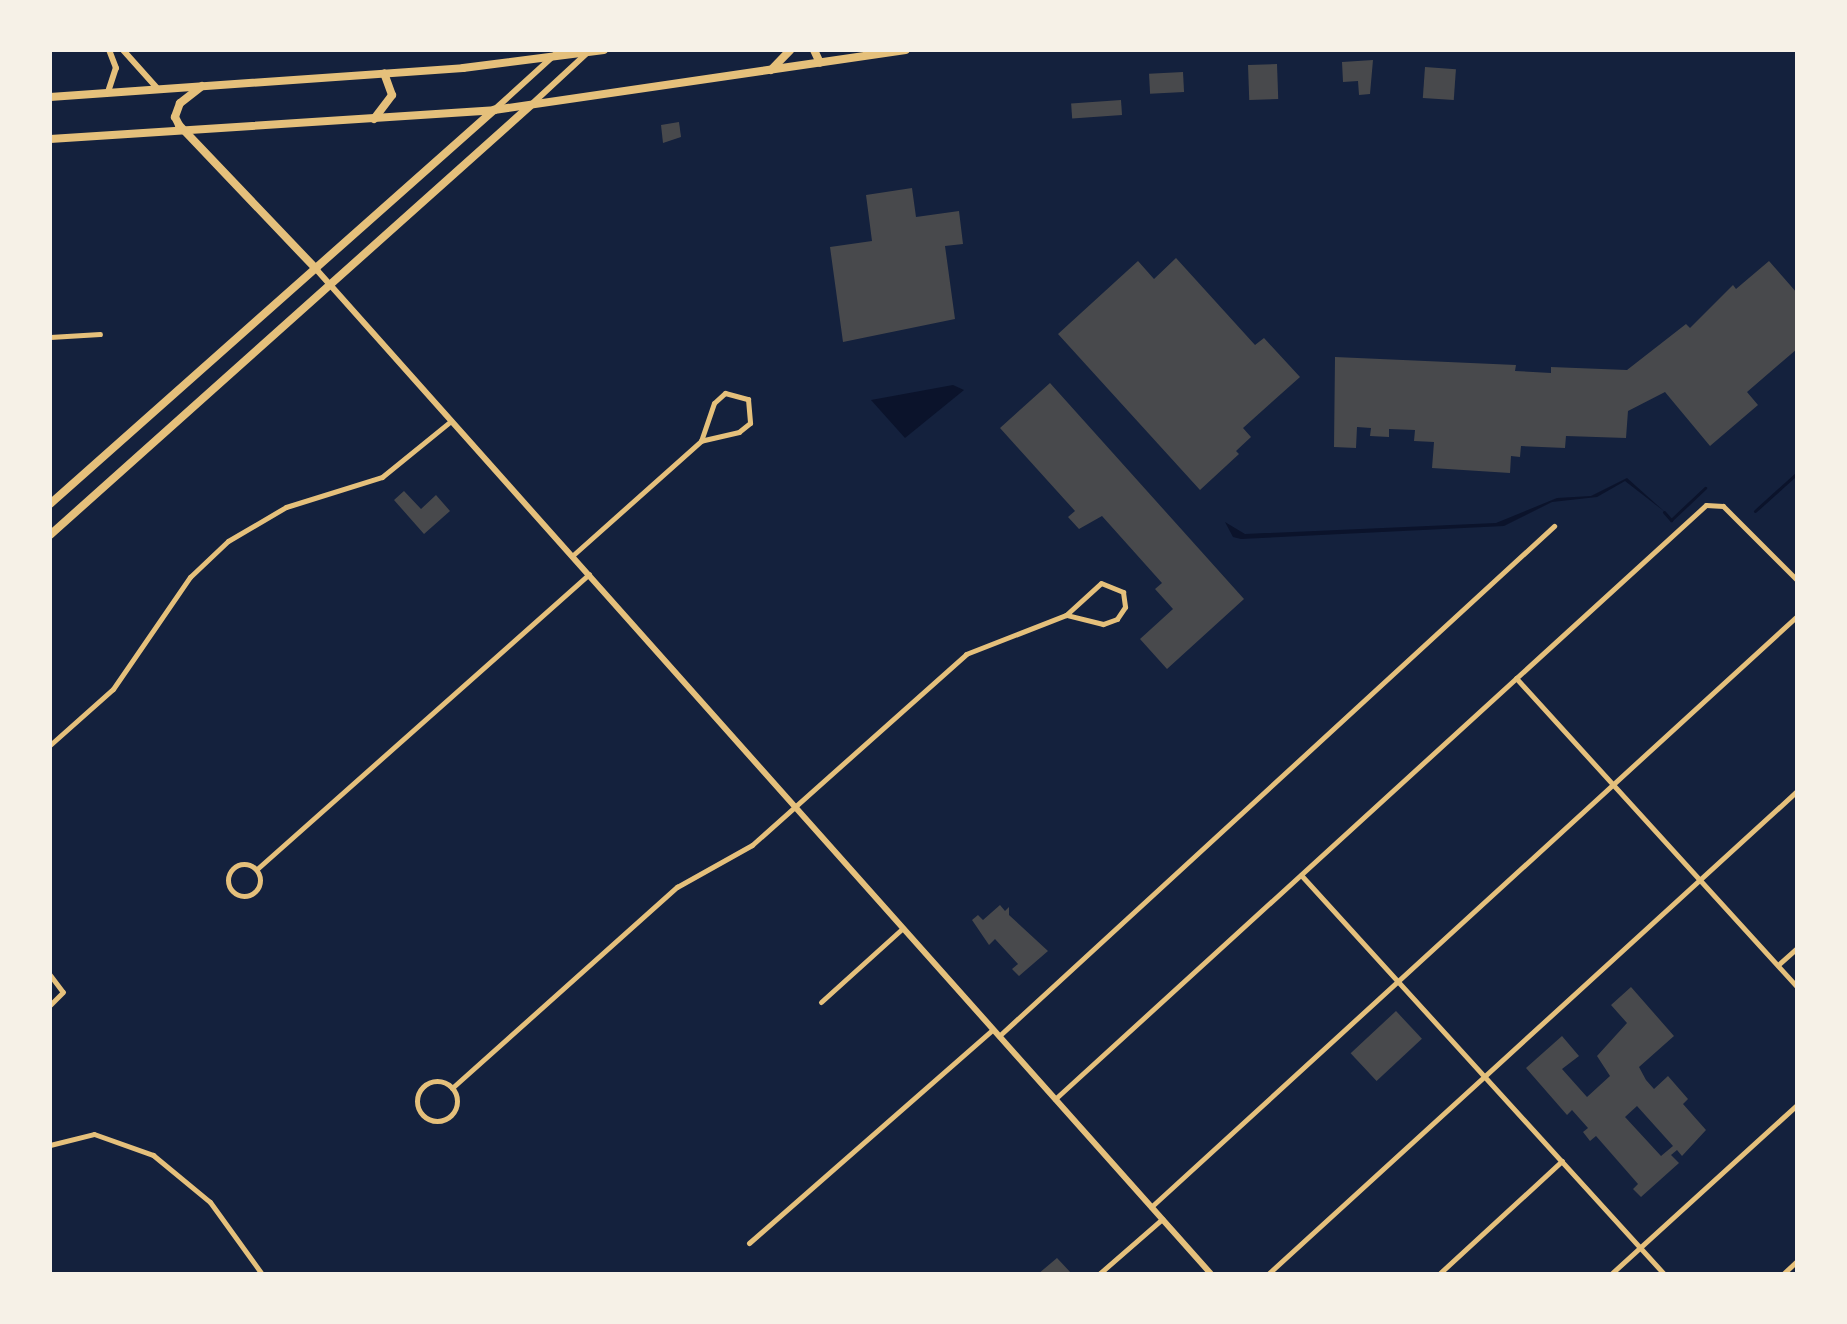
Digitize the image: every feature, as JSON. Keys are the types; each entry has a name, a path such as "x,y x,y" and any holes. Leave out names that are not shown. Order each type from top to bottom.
{"highway":[{"path":"50,97 384,73 604,50"},
{"path":"770,71 790,50"},
{"path":"814,50 820,63"},
{"path":"50,139 494,110 906,50"},
{"path":"374,119 392,95 384,73"},
{"path":"202,85 176,110 184,132 316,269"},
{"path":"50,535 530,106"},
{"path":"50,504 494,110"}],"street":[{"path":"108,92 116,68 109,50"},
{"path":"123,50 157,88"},
{"path":"494,110 560,50"},
{"path":"530,106 588,51"},
{"path":"316,269 1211,1274"},
{"path":"50,337 100,334"},
{"path":"572,556 701,441 720,396 735,392 748,399 752,418 744,430 701,441"},
{"path":"50,745 103,700 190,577 228,541 286,507 382,477 452,421"},
{"path":"1055,1099 1709,503 1723,506 1797,580"},
{"path":"999,1036 1554,526"},
{"path":"257,869 589,574"},
{"path":"452,1088 685,880 746,849 973,649 1066,615 1101,583 1115,585 1125,597 1124,612 1108,624 1066,615"},
{"path":"1151,1207 1797,616"},
{"path":"1516,678 1797,987"},
{"path":"1268,1274 1797,791"},
{"path":"247,864 257,869 261,880 253,894 242,896 232,890 228,880 235,866 247,864"},
{"path":"1301,875 1664,1274"},
{"path":"821,1002 903,928"},
{"path":"1778,965 1797,948"},
{"path":"50,975 63,992 50,1005"},
{"path":"749,1243 992,1030"},
{"path":"441,1082 452,1088 457,1100 450,1116 437,1121 422,1114 417,1098 425,1085 441,1082"},
{"path":"1611,1274 1797,1105"},
{"path":"50,1145 94,1134 153,1155 210,1202 262,1274"},
{"path":"1439,1274 1562,1161"},
{"path":"1099,1274 1162,1219"},
{"path":"1783,1274 1797,1261"}],"water":[{"path":"953,385 964,390 905,438 871,400"},
{"path":"1627,478 1665,512 1625,481 1597,497 1552,502 1504,526 1241,539 1233,537 1225,522 1245,534 1496,523 1557,498 1591,496"}],"building":[{"path":"1373,60 1370,94 1359,95 1358,81 1343,82 1342,62"},
{"path":"1277,64 1278,99 1249,100 1248,65"},
{"path":"1425,67 1456,69 1454,100 1423,98"},
{"path":"1183,72 1184,92 1150,94 1149,74"},
{"path":"1121,100 1122,115 1072,118 1071,103"},
{"path":"679,122 681,137 663,143 661,125"},
{"path":"912,188 916,217 959,211 963,244 945,246 955,319 843,342 830,247 872,241 866,195"},
{"path":"1176,258 1255,345 1264,338 1300,377 1243,428 1251,437 1236,451 1239,454 1200,490 1058,334 1138,261 1154,279"},
{"path":"1769,261 1797,293 1797,349 1747,392 1758,405 1710,446 1665,392 1628,411 1626,438 1566,436 1565,448 1521,446 1520,457 1511,456 1510,473 1432,468 1434,442 1414,441 1415,430 1389,429 1389,437 1370,436 1371,428 1357,427 1356,448 1334,447 1335,357 1516,365 1515,371 1551,373 1551,367 1627,370 1686,324 1690,328 1733,285 1736,289"},
{"path":"1050,383 1244,599 1167,669 1140,639 1173,609 1155,589 1162,583 1102,516 1079,529 1068,517 1075,511 1000,428"},
{"path":"404,491 421,509 436,495 450,511 424,534 394,500"},
{"path":"1000,905 1005,911 1009,907 1009,915 1048,951 1019,976 1012,969 1018,964 995,939 989,945 972,920 978,915 983,920"},
{"path":"1631,987 1674,1036 1639,1067 1654,1089 1668,1076 1688,1099 1683,1104 1706,1130 1682,1156 1677,1150 1671,1155 1679,1163 1641,1197 1633,1189 1638,1184 1596,1136 1590,1141 1583,1132 1588,1128 1572,1110 1567,1115 1526,1068 1562,1036 1579,1056 1562,1069 1587,1097 1610,1076 1597,1056 1627,1023 1611,1005","holes":["1637,1106 1673,1146 1661,1156 1625,1117"]},
{"path":"1396,1011 1422,1039 1377,1081 1351,1053"},
{"path":"1057,1258 1072,1274 1038,1274"}],"waterway":[{"path":"1755,511 1797,473"},
{"path":"1664,512 1671,520 1705,488"}]}
